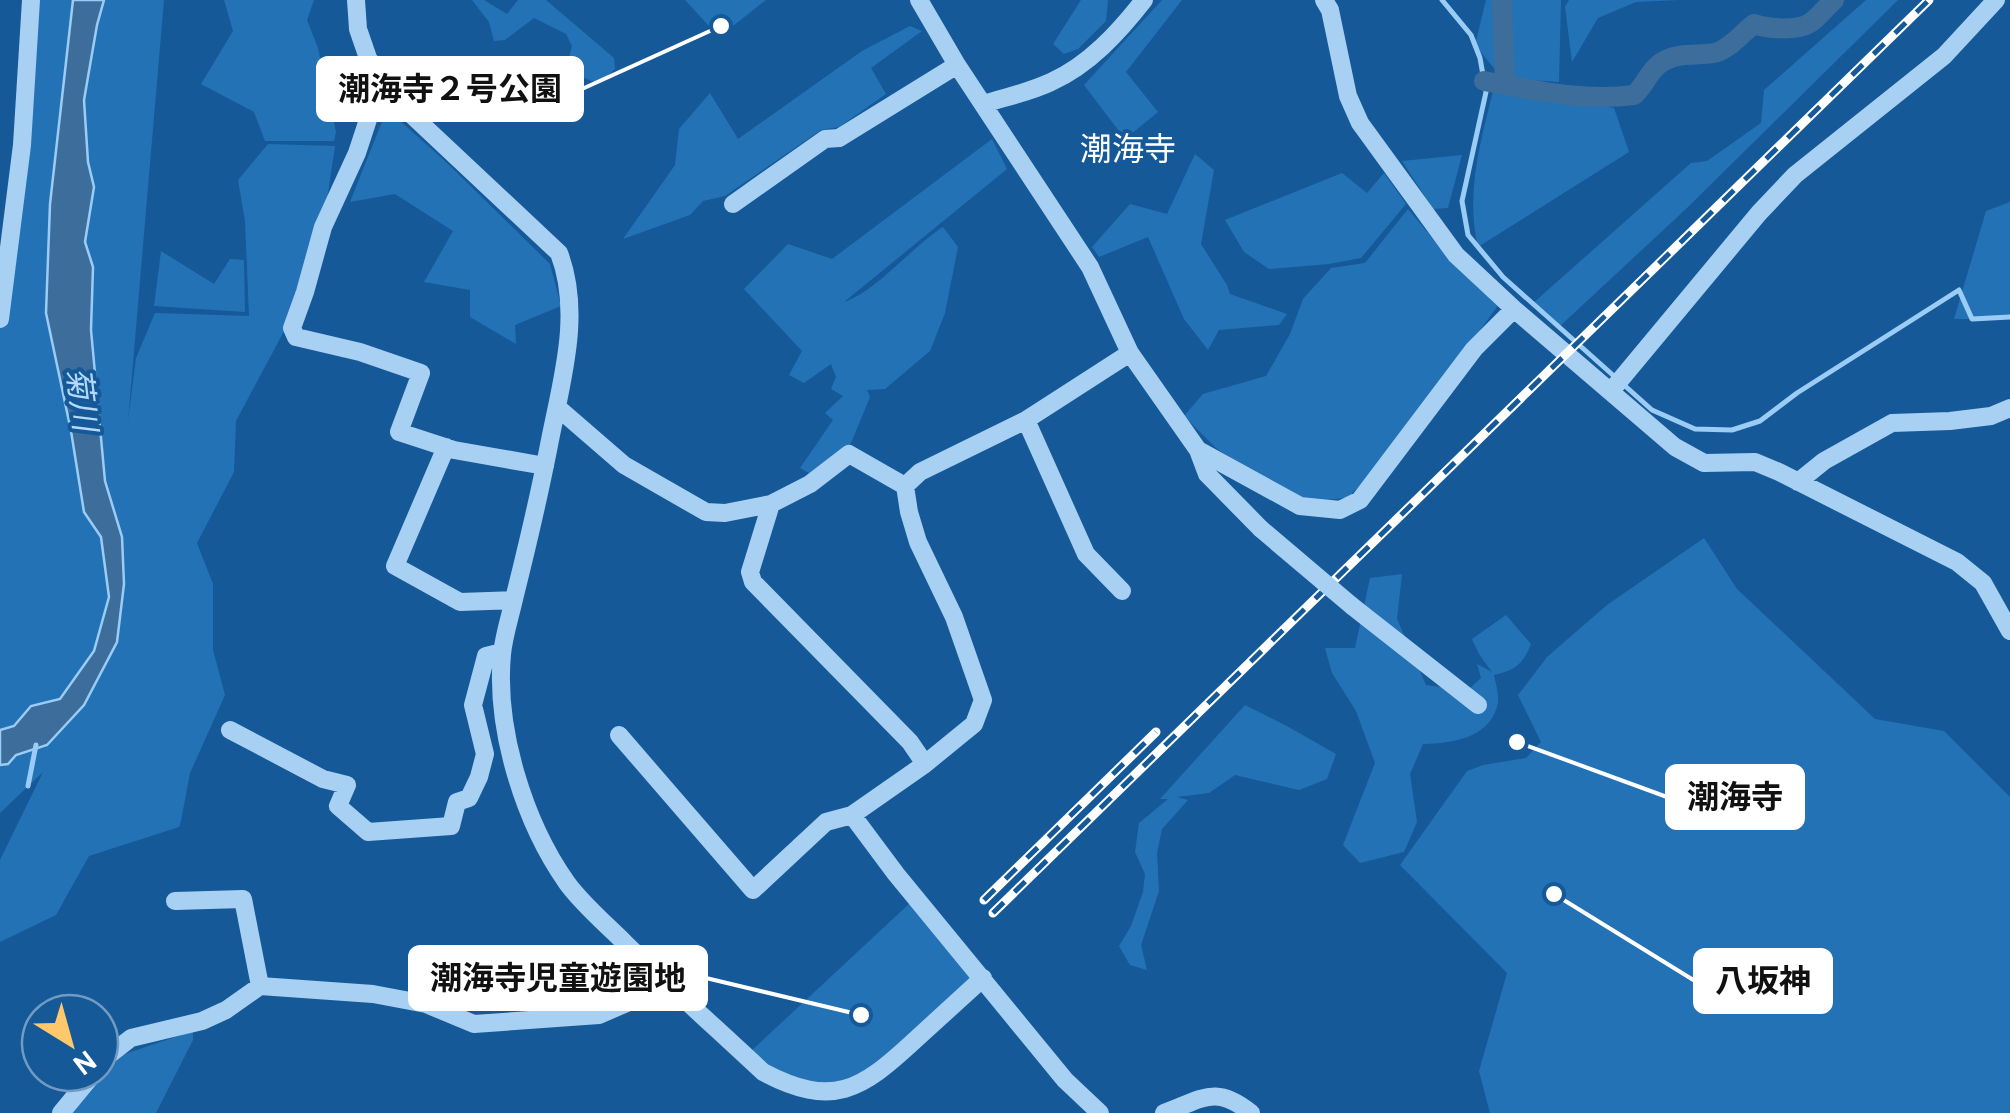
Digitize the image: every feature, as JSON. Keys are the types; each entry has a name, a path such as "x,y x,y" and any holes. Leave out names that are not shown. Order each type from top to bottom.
{"street":[{"path":"0,319 22,145 31,0"},
{"path":"356,0 358,29 368,58 398,102 560,254 566,269 571,306 566,356 502,652 502,700 506,736 526,805 546,849 569,885 659,976 763,1072 782,1082 828,1092 858,1086 883,1070 983,978"},
{"path":"919,0 957,65 1090,267 1130,352 1198,450 1207,474 1262,529 1352,606 1478,705"},
{"path":"984,104 1051,82 1082,63 1120,30 1144,0"},
{"path":"1324,0 1330,10 1348,96 1360,123 1456,255 1514,309 1674,448 1704,463 1755,462 1957,562 1983,583 2010,631"},
{"path":"1611,391 1758,213 1795,175 1944,56 1996,0"},
{"path":"732,204 825,139 839,138 957,65"},
{"path":"382,80 357,153 323,227 292,328 296,337 360,352 422,373 399,432 446,447 545,466"},
{"path":"1198,450 1300,506 1340,510 1360,500 1474,350 1514,309"},
{"path":"905,486 920,472 1026,420 1130,352"},
{"path":"557,407 624,465 706,512 725,513 772,504 810,484 849,454 905,486"},
{"path":"1798,482 1824,461 1892,423 1991,416 2010,408"},
{"path":"1026,420 1086,554 1122,591"},
{"path":"446,447 395,566 460,602 514,600"},
{"path":"619,736 753,890 826,822 852,816 974,724 983,700 954,616 918,542 905,486"},
{"path":"772,504 750,572 753,582 910,742 925,764"},
{"path":"230,730 323,779 347,785 338,806 368,832 450,826 457,802 468,798 479,777 485,754 473,705 486,656 502,652"},
{"path":"852,816 1065,1080 1100,1113"},
{"path":"175,900 242,899 260,986"},
{"path":"120,1046 130,1038 202,1021 260,986 372,994 426,1004 474,1024 599,1015 630,1002 659,976"},
{"path":"61,1113 78,1093"},
{"path":"1164,1113 1212,1095 1232,1098 1251,1113"}],"shaded area":[{"path":"36,0 164,0 128,421 136,358 155,313 249,316 245,221 238,180 268,144 335,146 323,227 305,292 236,421 234,472 197,543 213,584 213,650 225,695 190,773 179,827 89,856 56,915 0,942 0,860 43,772 0,813 0,309"},
{"path":"224,0 314,0 307,20 318,48 336,132 334,141 265,141 254,112 201,84 233,31"},
{"path":"472,0 484,0 507,14 518,0 546,0 614,58 615,69 599,84 580,76 567,65 572,46 566,34 534,18 505,40 494,41 489,22"},
{"path":"685,0 766,0 719,37"},
{"path":"1081,0 1108,0 1106,21 1078,49 1064,54 1053,44"},
{"path":"1162,0 1182,0 1126,72 1158,112 1125,139 1084,85"},
{"path":"1486,0 1561,0 1559,82 1502,78 1475,45"},
{"path":"1569,0 1679,0 1636,2 1598,18 1572,62 1565,7"},
{"path":"1866,0 1898,0 1687,208 1559,327 1532,304 1691,163 1707,161 1761,123 1764,90"},
{"path":"910,26 922,31 871,68 886,94 839,127 821,130 725,196 703,201 690,215 623,239 675,165 679,129 710,93 738,139 862,51"},
{"path":"1494,87 1614,108 1629,152 1478,247 1474,186"},
{"path":"387,109 550,264 561,306 515,325 516,344 470,317 470,290 424,282 453,231 395,194 350,202"},
{"path":"992,139 1007,169 844,302 868,289 943,227 958,247 945,313 930,351 885,389 867,390 870,397 851,443 814,476 800,468 833,420 825,413 843,396 831,389 836,377 831,364 804,383 789,375 802,351 744,289 788,244 832,259"},
{"path":"1195,154 1214,170 1201,244 1230,294 1287,314 1279,325 1219,330 1208,350 1184,319 1148,237 1099,257 1092,247 1130,204 1167,214"},
{"path":"1462,155 1448,208 1433,209 1402,161"},
{"path":"1342,173 1367,193 1384,173 1406,204 1361,258 1269,269 1244,252 1225,220"},
{"path":"2010,202 2010,319 1954,319 1986,211"},
{"path":"1408,209 1443,251 1499,304 1384,463 1347,498 1312,501 1263,481 1216,448 1184,416 1203,394 1266,376 1290,334 1303,299 1331,268 1365,263"},
{"path":"161,251 214,284 230,259 244,260 245,312 154,306"},
{"path":"1704,538 1737,589 1875,719 1944,731 2010,797 2010,1113 1490,1113 1479,1071 1507,973 1400,865 1467,771 1526,758 1541,742 1518,695 1547,657 1607,605"},
{"path":"1402,574 1397,619 1426,685 1467,691 1481,678 1477,664 1492,672 1472,639 1506,615 1531,644 1518,665 1494,675 1498,703 1485,726 1457,740 1423,744 1410,774 1417,822 1404,852 1360,863 1343,845 1375,763 1356,711 1332,673 1325,648 1355,648 1370,578"},
{"path":"1245,705 1336,754 1327,779 1299,790 1235,775 1209,793 1177,797 1188,800 1162,829 1157,853 1159,891 1141,945 1147,970 1130,965 1119,946 1143,892 1145,874 1135,852 1139,823 1168,799 1160,799"},
{"path":"910,903 972,977 880,1064 856,1079 829,1085 785,1077 750,1052"},
{"path":"193,1031 193,1040 156,1113 72,1113 87,1093 120,1093 120,1056"}],"water":[{"name":"菊川","path":"73,0 104,0 84,100 88,162 94,187 85,242 93,267 91,330 105,481 122,537 124,584 117,642 84,705 47,745 0,765 0,730 14,726 31,706 60,699 94,651 109,597 101,537 84,512 46,313 50,204"}],"waterway":[{"path":"1442,0 1471,35 1486,92 1462,201 1468,235 1503,277 1652,410 1695,429 1732,430 1760,421 1797,393 1959,290 1972,319 2010,317"},
{"path":"1502,0 1505,85"},
{"path":"1484,81 1577,96 1634,95 1666,60 1720,51 1754,24 1804,26 1834,0"},
{"path":"28,786 36,745"}],"railway":[{"path":"993,913 1929,0"},
{"path":"984,900 1156,732"}],"place":[{"name":"潮海寺２号公園","path":"721,26"},
{"name":"潮海寺","path":"1517,742"},
{"name":"八坂神","path":"1554,894"},
{"name":"潮海寺児童遊園地","path":"861,1015"}],"district":[{"name":"潮海寺","path":"1128,149"}]}
